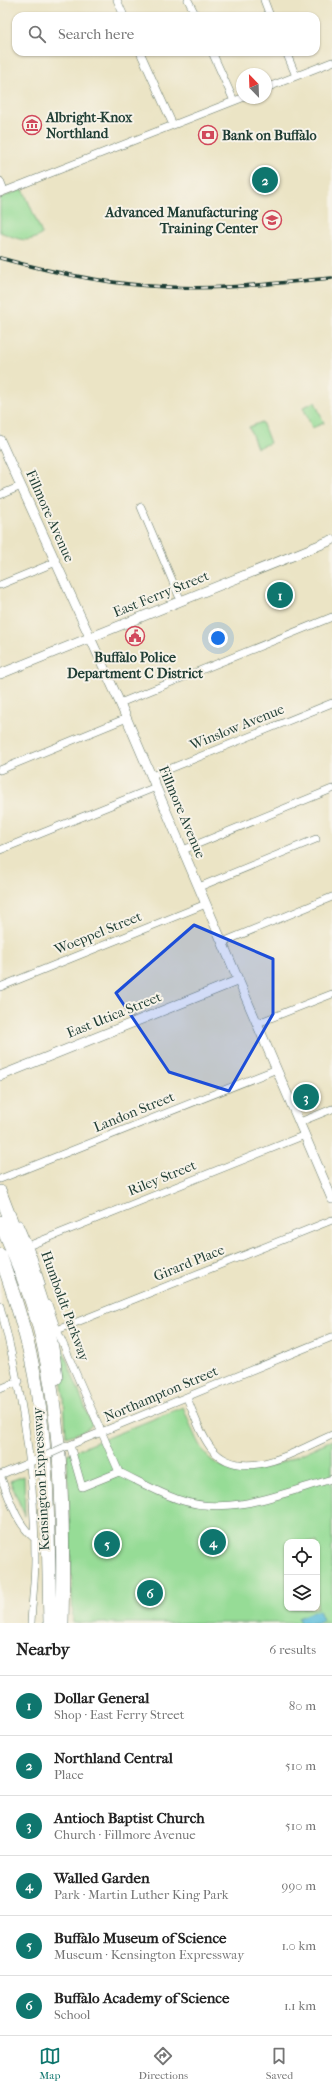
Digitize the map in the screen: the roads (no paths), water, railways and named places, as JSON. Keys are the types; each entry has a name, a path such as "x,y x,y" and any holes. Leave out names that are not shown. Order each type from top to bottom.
{"highway":[{"path":"0,1192 29,1265 47,1321 54,1354 57,1383 55,1414"},
{"name":"Kensington Expressway","path":"0,1222 26,1287 42,1338 55,1414 59,1471 62,1623"},
{"name":"Kensington Expressway","path":"0,1255 17,1304 27,1340 37,1389 47,1481 50,1621"},
{"path":"0,1282 27,1340"}],"street":[{"path":"117,0 122,12"},
{"path":"188,0 194,12"},
{"path":"264,0 268,12"},
{"path":"142,56 173,125"},
{"path":"0,181 2,192 234,101 214,56"},
{"path":"288,56 296,76"},
{"path":"272,86 332,62"},
{"name":"Fillmore Avenue","path":"0,440 127,718 332,1199"},
{"path":"0,495 21,486"},
{"path":"141,507 181,601"},
{"name":"East Ferry Street","path":"0,674 332,540"},
{"path":"0,585 56,562"},
{"path":"120,703 332,617"},
{"name":"Winslow Avenue","path":"152,776 332,703"},
{"path":"0,770 127,718"},
{"path":"0,850 156,787"},
{"path":"183,850 332,789"},
{"path":"199,887 316,839"},
{"path":"223,942 332,897"},
{"name":"Woeppel Street","path":"0,987 206,904"},
{"name":"East Utica Street","path":"0,1076 239,980"},
{"path":"258,1023 332,994"},
{"name":"Landon Street","path":"0,1179 277,1069"},
{"path":"300,1122 332,1109"},
{"name":"Riley Street","path":"28,1246 305,1135"},
{"name":"Humboldt Parkway","path":"0,1189 28,1246 57,1330 119,1472"},
{"name":"Girard Place","path":"57,1330 332,1220"},
{"path":"0,1306 19,1381 33,1461 34,1538 31,1623"},
{"name":"Northampton Street","path":"0,1475 67,1446 103,1433 332,1338"},
{"path":"0,1389 19,1381"},
{"path":"187,1398 211,1448 224,1459 237,1464 254,1465 267,1462 332,1435"},
{"path":"67,1446 82,1487 119,1472 177,1500 207,1506 235,1506 332,1479"},
{"path":"0,1475 20,1521 27,1532 34,1538"}],"water":[{"path":"319,1611 323,1620 316,1623 300,1623 298,1618"}],"railway":[{"path":"0,258 41,269 104,281 147,286 209,288 332,278"}],"place":[{"name":"Albright-Knox Northland","path":"32,125"},
{"name":"Bank on Buffalo","path":"208,135"},
{"name":"Northland Central","path":"265,180"},
{"name":"Advanced Manufacturing Training Center","path":"272,220"},
{"name":"Dollar General","path":"280,595"},
{"name":"Buffalo Police Department C District","path":"135,636"},
{"name":"Antioch Baptist Church","path":"306,1097"},
{"name":"Walled Garden","path":"213,1542"},
{"name":"Buffalo Museum of Science","path":"107,1544"},
{"name":"Buffalo Academy of Science","path":"150,1593"}]}
